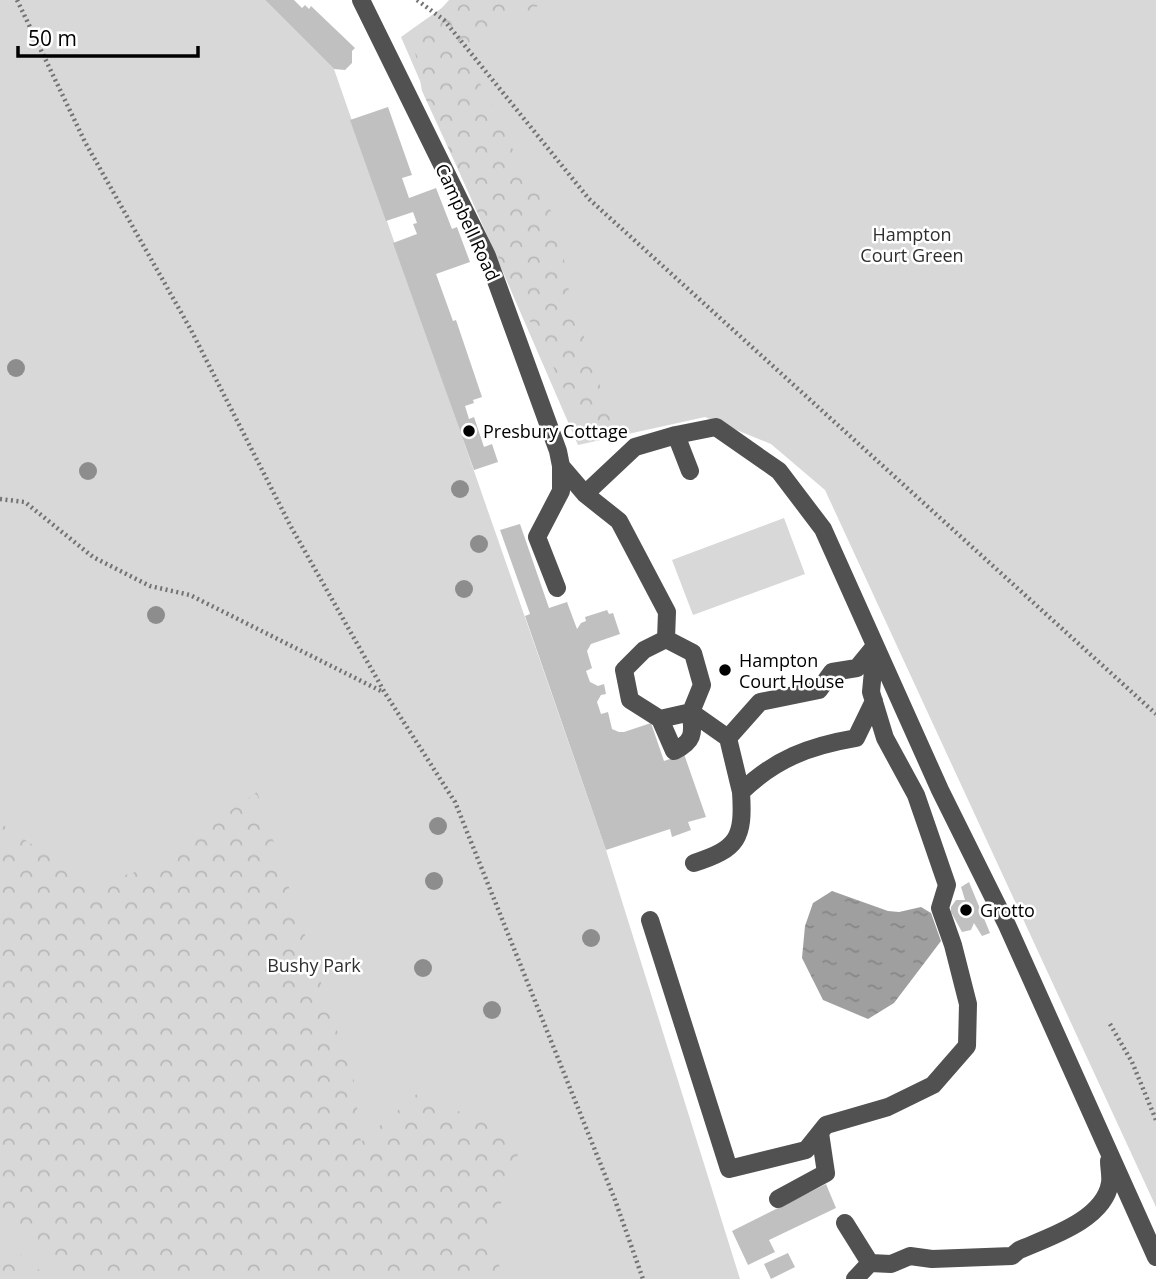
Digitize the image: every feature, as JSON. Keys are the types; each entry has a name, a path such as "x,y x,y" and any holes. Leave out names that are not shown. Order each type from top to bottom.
{"street":[{"name":"Campbell Road","path":"361,0 487,256 560,458"},
{"path":"585,494 635,447 716,427 779,471 823,529 940,790 1007,925 1155,1254"},
{"path":"676,435 690,471"},
{"path":"560,458 585,494 619,521 667,612 666,639"},
{"path":"556,588 537,537 561,491 560,458"},
{"path":"666,639 693,653 702,685 691,712 693,733 687,745 674,751 660,719 630,700 624,670 644,650 666,639"},
{"path":"650,920 729,1170 806,1150 826,1125 888,1107 933,1085 967,1046 968,1004 953,945 940,908 947,885 916,795 885,738 871,692 875,646"},
{"path":"728,738 760,702 819,690 832,672 857,668 875,646"},
{"path":"741,792 786,758 822,744 856,738 874,701"},
{"path":"660,719 691,712 728,738 741,792 743,816 738,838 720,855 694,863"},
{"path":"778,1199 826,1173 820,1133"},
{"path":"855,1279 870,1263 891,1264 910,1256 932,1259 1012,1256 1019,1250 1074,1226 1096,1210 1110,1184 1108,1150"},
{"path":"845,1223 870,1263"}],"path":[{"path":"17,0 85,142 191,330 290,525 386,693 455,802 615,1200 643,1279"},
{"path":"417,0 444,20 589,199 1156,714"},
{"path":"0,499 24,502 93,556 150,586 190,595 386,693"},
{"path":"1110,1024 1132,1062 1156,1120"}],"green space":[{"name":"Bushy Park","path":"0,0 265,0 334,69 606,850 740,1279 0,1279"},
{"path":"449,0 548,0 488,34 466,62 491,100 517,159 559,223 568,287 612,423 586,432 507,276 422,91 413,40"},
{"name":"Hampton Court Green","path":"453,0 1156,0 1156,1207 825,490 771,444 705,417 578,445 401,37"},
{"path":"784,518 805,574 693,615 672,560"},
{"path":"257,792 354,1081 361,1142 418,1093 523,1140 486,1247 509,1279 82,1279 0,1207 0,823 92,885 149,868"},
{"path":"0,1237 50,1279 0,1279"}],"water":[{"path":"832,891 888,911 899,912 921,907 931,913 941,941 894,1003 868,1019 823,1000 802,958 805,926 813,903"}],"building":[{"path":"265,0 294,0 302,8 305,5 309,9 311,6 355,48 352,51 352,63 345,70 334,69"},
{"path":"388,107 412,175 402,178 409,198 436,188 452,229 457,227 470,262 436,274 453,321 456,320 482,397 465,406 469,419 474,417 484,447 492,444 498,462 474,470 393,243 417,234 413,224 417,223 413,212 386,221 350,120"},
{"path":"520,524 549,608 567,602 577,629 586,621 585,617 607,610 609,614 613,613 620,634 591,644 587,651 592,668 586,671 590,682 598,686 604,684 606,694 601,695 597,702 601,714 608,712 612,729 619,732 651,723 664,761 684,754 706,817 688,822 691,830 672,837 670,829 606,850 525,616 530,614 500,530"},
{"name":"Grotto","path":"969,882 990,933 982,936 974,923 971,930 962,932 951,912 956,900 965,900 961,887"},
{"path":"826,1184 836,1208 769,1240 775,1252 748,1265 732,1231"},
{"path":"788,1253 795,1267 771,1279 764,1264"}],"place":[{"name":"Presbury Cottage","path":"469,431"},
{"name":"Hampton Court House","path":"725,670"},
{"name":"Grotto","path":"966,910"}]}
